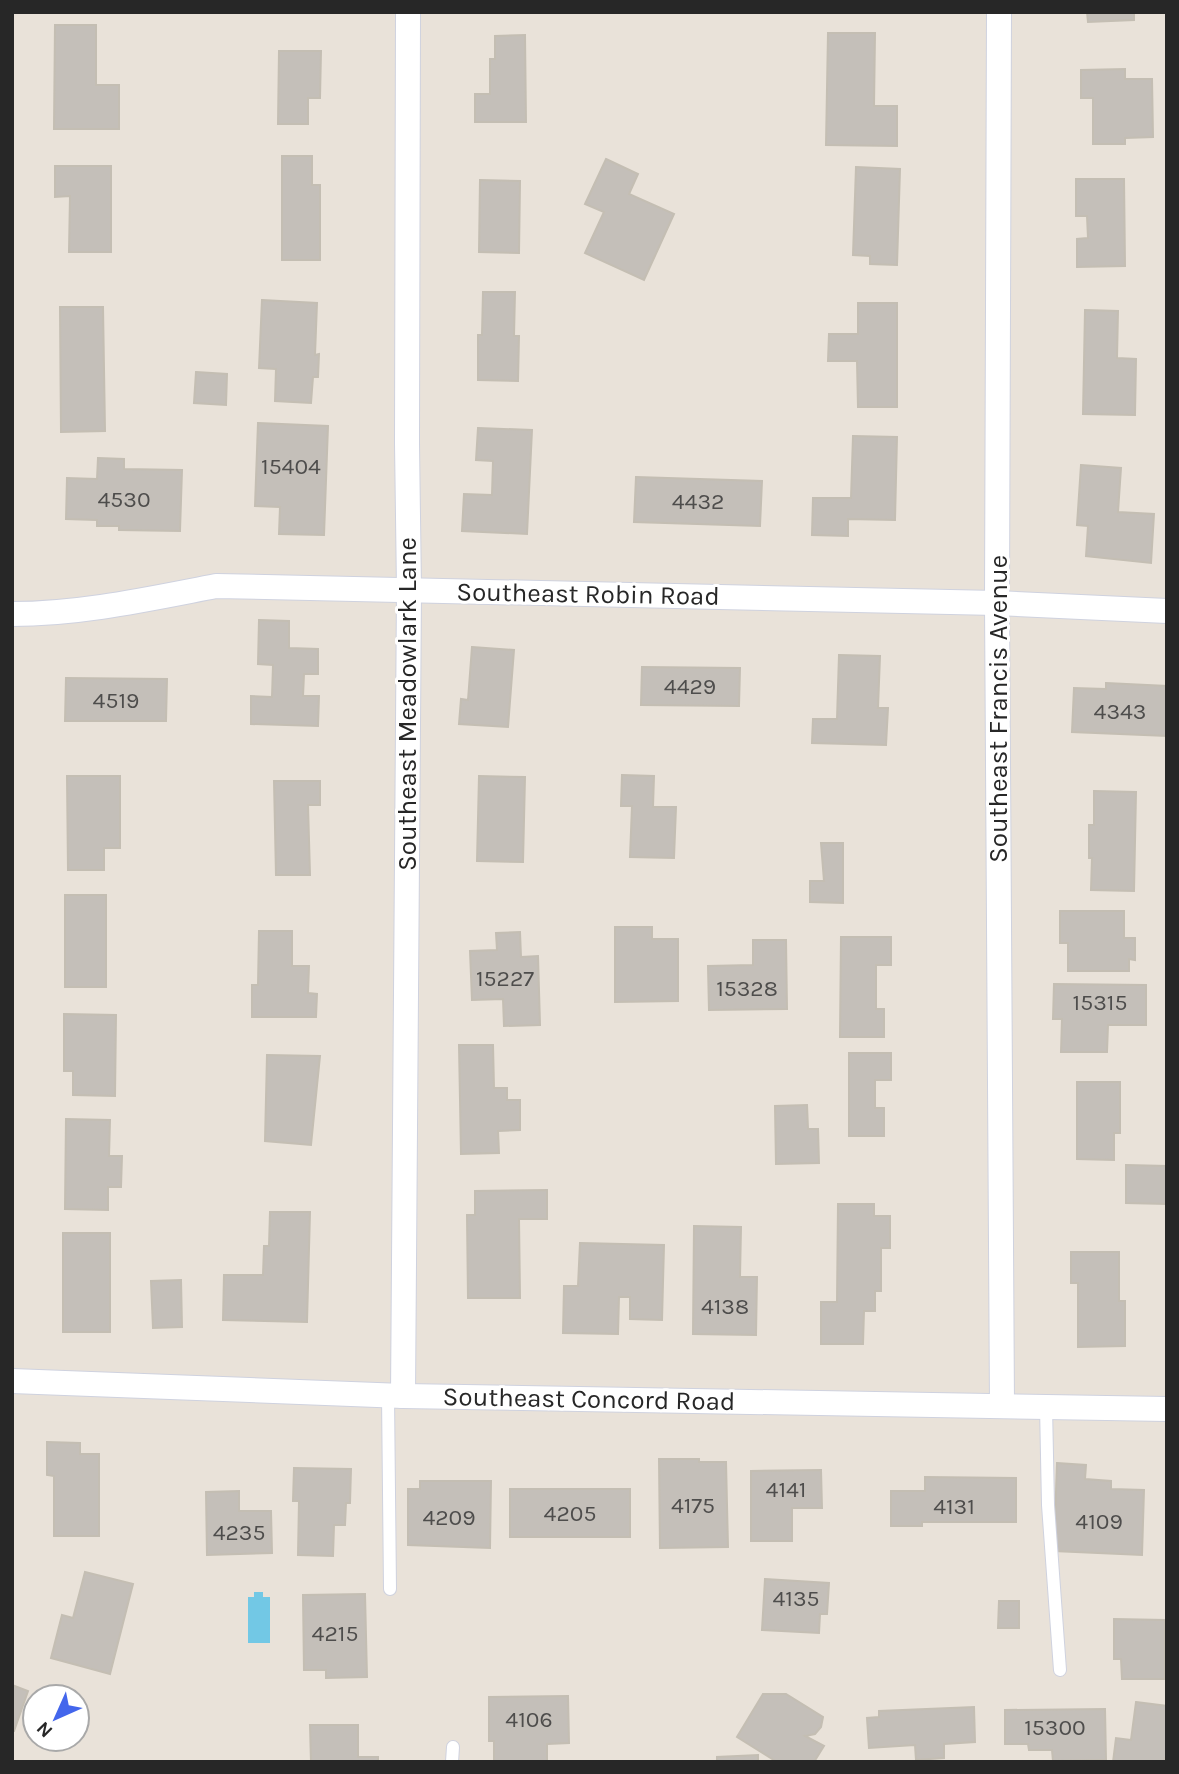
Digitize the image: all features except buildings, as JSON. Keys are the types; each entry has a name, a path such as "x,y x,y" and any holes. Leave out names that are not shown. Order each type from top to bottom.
{"street":[{"name":"Southeast Meadowlark Lane","path":"395,1395 409,590 408,12"},
{"name":"Southeast Francis Avenue","path":"999,12 998,603 1002,1405"},
{"name":"Southeast Robin Road","path":"12,614 108,607 216,586 998,603 1167,611"},
{"name":"Southeast Concord Road","path":"12,1381 395,1395 1167,1409"}],"lane":[{"path":"390,1588 395,1395"},
{"path":"1046,1406 1048,1505 1060,1670"},
{"path":"452,1762 453,1747"}],"water":[{"path":"254,1592 263,1592 263,1597 270,1597 270,1643 248,1643 248,1597 254,1597"}]}
